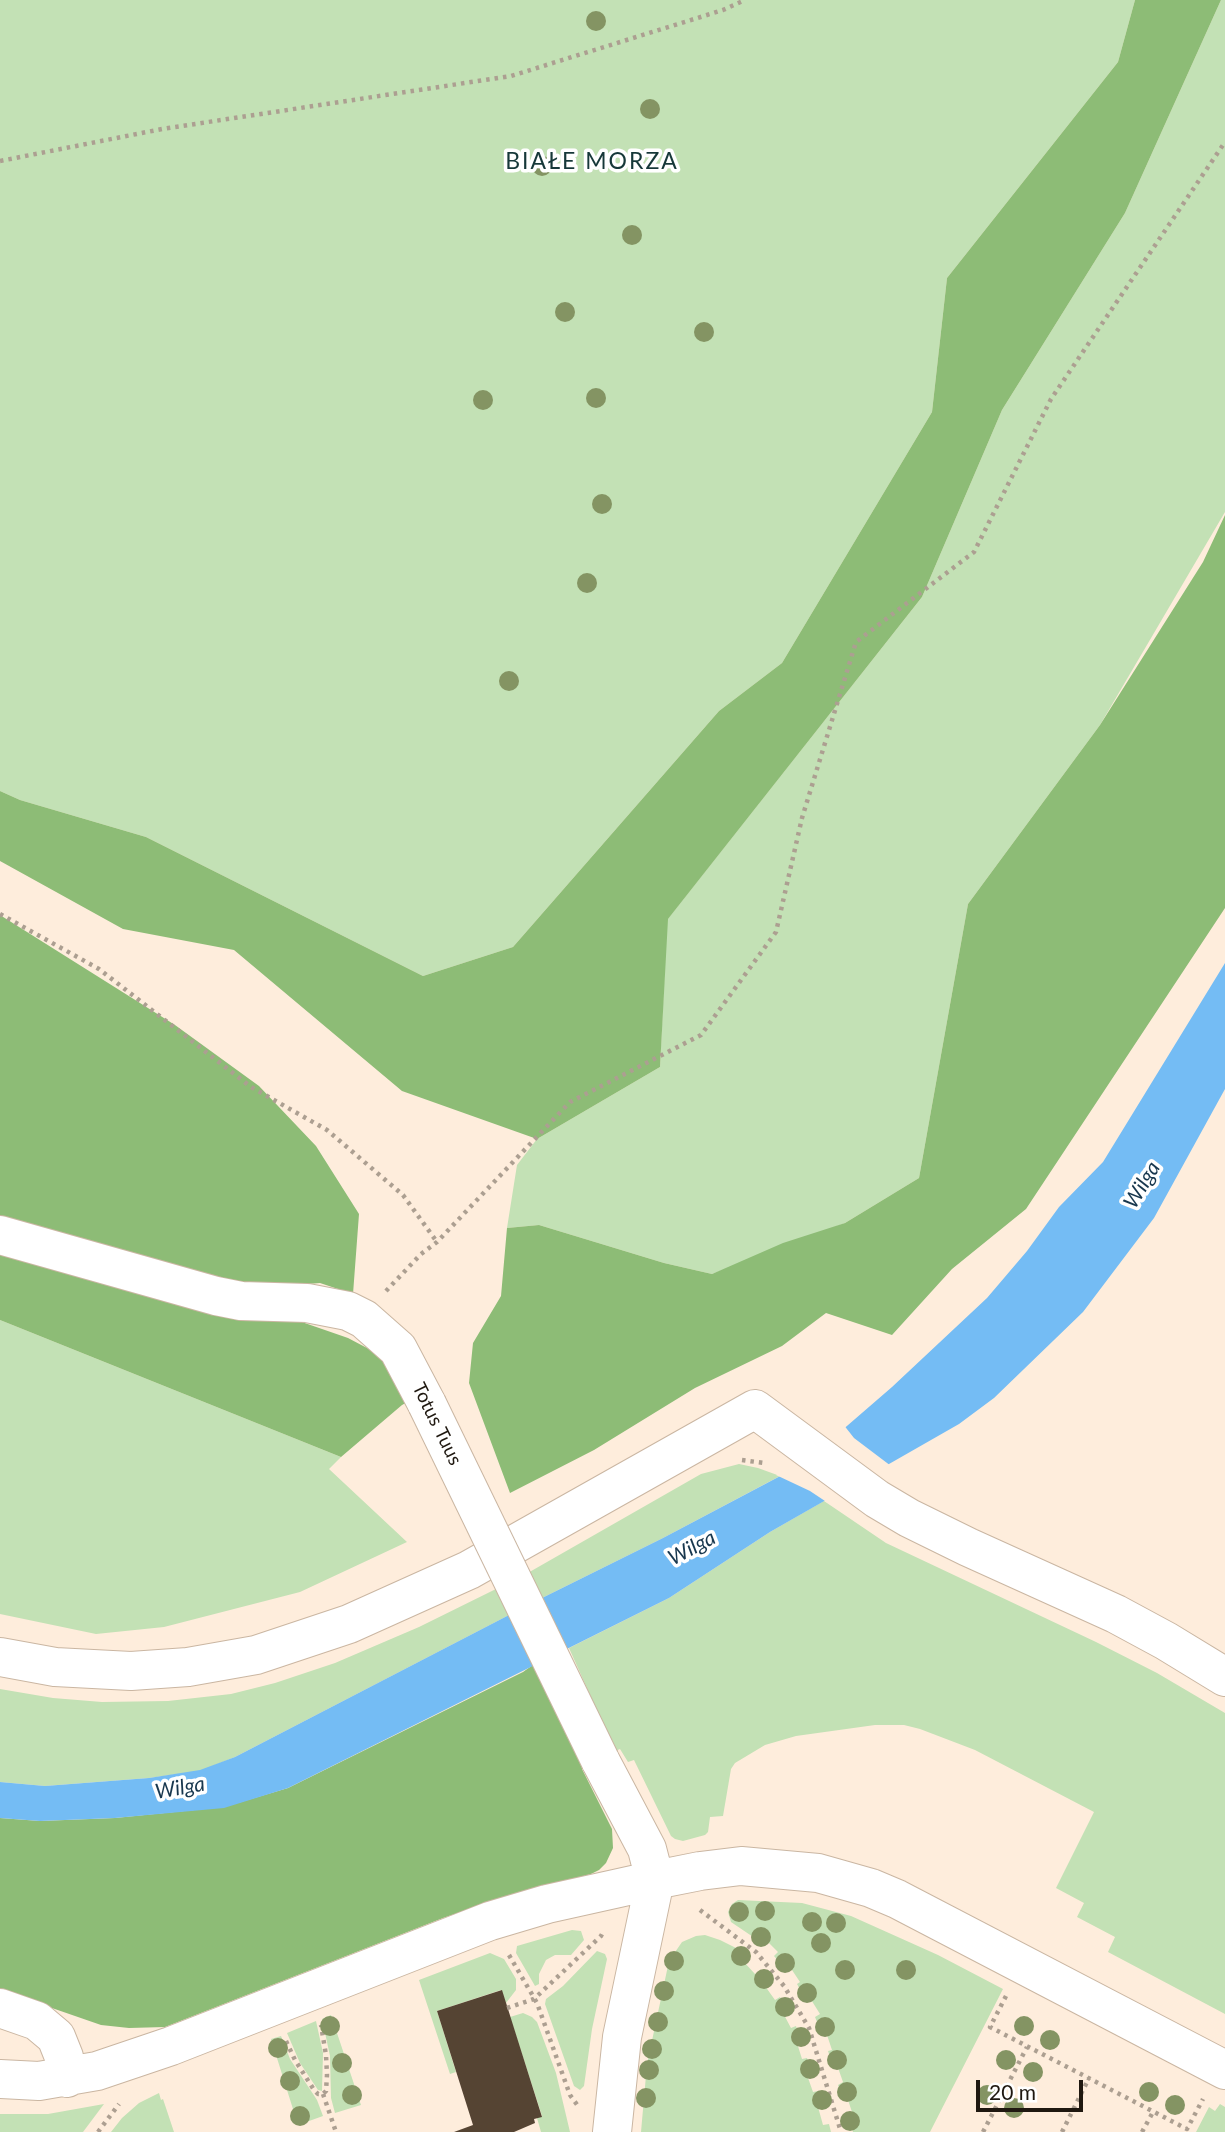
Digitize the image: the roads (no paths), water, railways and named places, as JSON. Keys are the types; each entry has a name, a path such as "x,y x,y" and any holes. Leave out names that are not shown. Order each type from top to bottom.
{"street":[{"name":"Totus Tuus","path":"0,1235 216,1296 241,1301 326,1306 348,1311 364,1320 398,1349 413,1373 600,1759 647,1849 652,1895"},
{"path":"0,1657 55,1667 131,1671 188,1667 256,1655 349,1624 469,1570 755,1409 877,1499 909,1518 968,1548 1116,1615 1166,1641 1225,1677"},
{"path":"0,2079 39,2081 97,2071 172,2046 490,1921 547,1905 652,1895 700,1871 741,1866 818,1873 871,1888 897,1899 1216,2081"},
{"path":"598,2123 624,2024 652,1895"},
{"path":"0,2008 37,2021 56,2037 64,2057 67,2078"}],"water":[{"name":"Wilga","path":"1225,963 1225,1089 1154,1218 1083,1312 994,1398 959,1424 770,1532 669,1598 288,1788 224,1808 115,1818 40,1821 0,1818 0,1782 45,1786 149,1778 200,1770 235,1757 803,1464 892,1387 987,1298 1027,1251 1059,1207 1103,1162"}],"district":[{"name":"BIAŁE MORZA","path":"592,162"}]}
